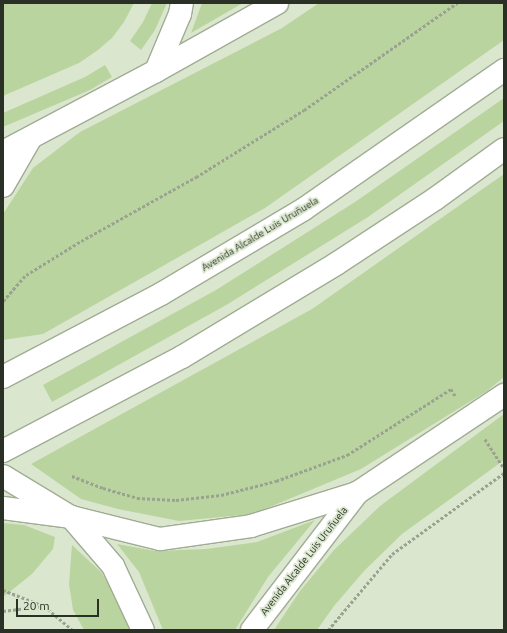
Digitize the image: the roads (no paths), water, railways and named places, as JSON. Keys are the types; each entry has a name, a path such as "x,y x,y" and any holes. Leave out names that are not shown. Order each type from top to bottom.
{"street":[{"path":"156,71 180,14 182,3"},
{"path":"3,152 156,71 277,3"},
{"name":"Avenida Alcalde Luis Uruñuela","path":"3,377 161,294 304,209 504,70"},
{"path":"3,186 30,139"},
{"path":"3,451 182,357 336,264 435,199 504,149"},
{"name":"Avenida Alcalde Luis Uruñuela","path":"3,508 71,517 160,539 251,526 357,493 504,395"},
{"name":"Avenida Alcalde Luis Uruñuela","path":"3,476 71,517"},
{"name":"Avenida Alcalde Luis Uruñuela","path":"252,630 357,493"},
{"path":"71,517 113,566 143,630"}]}
